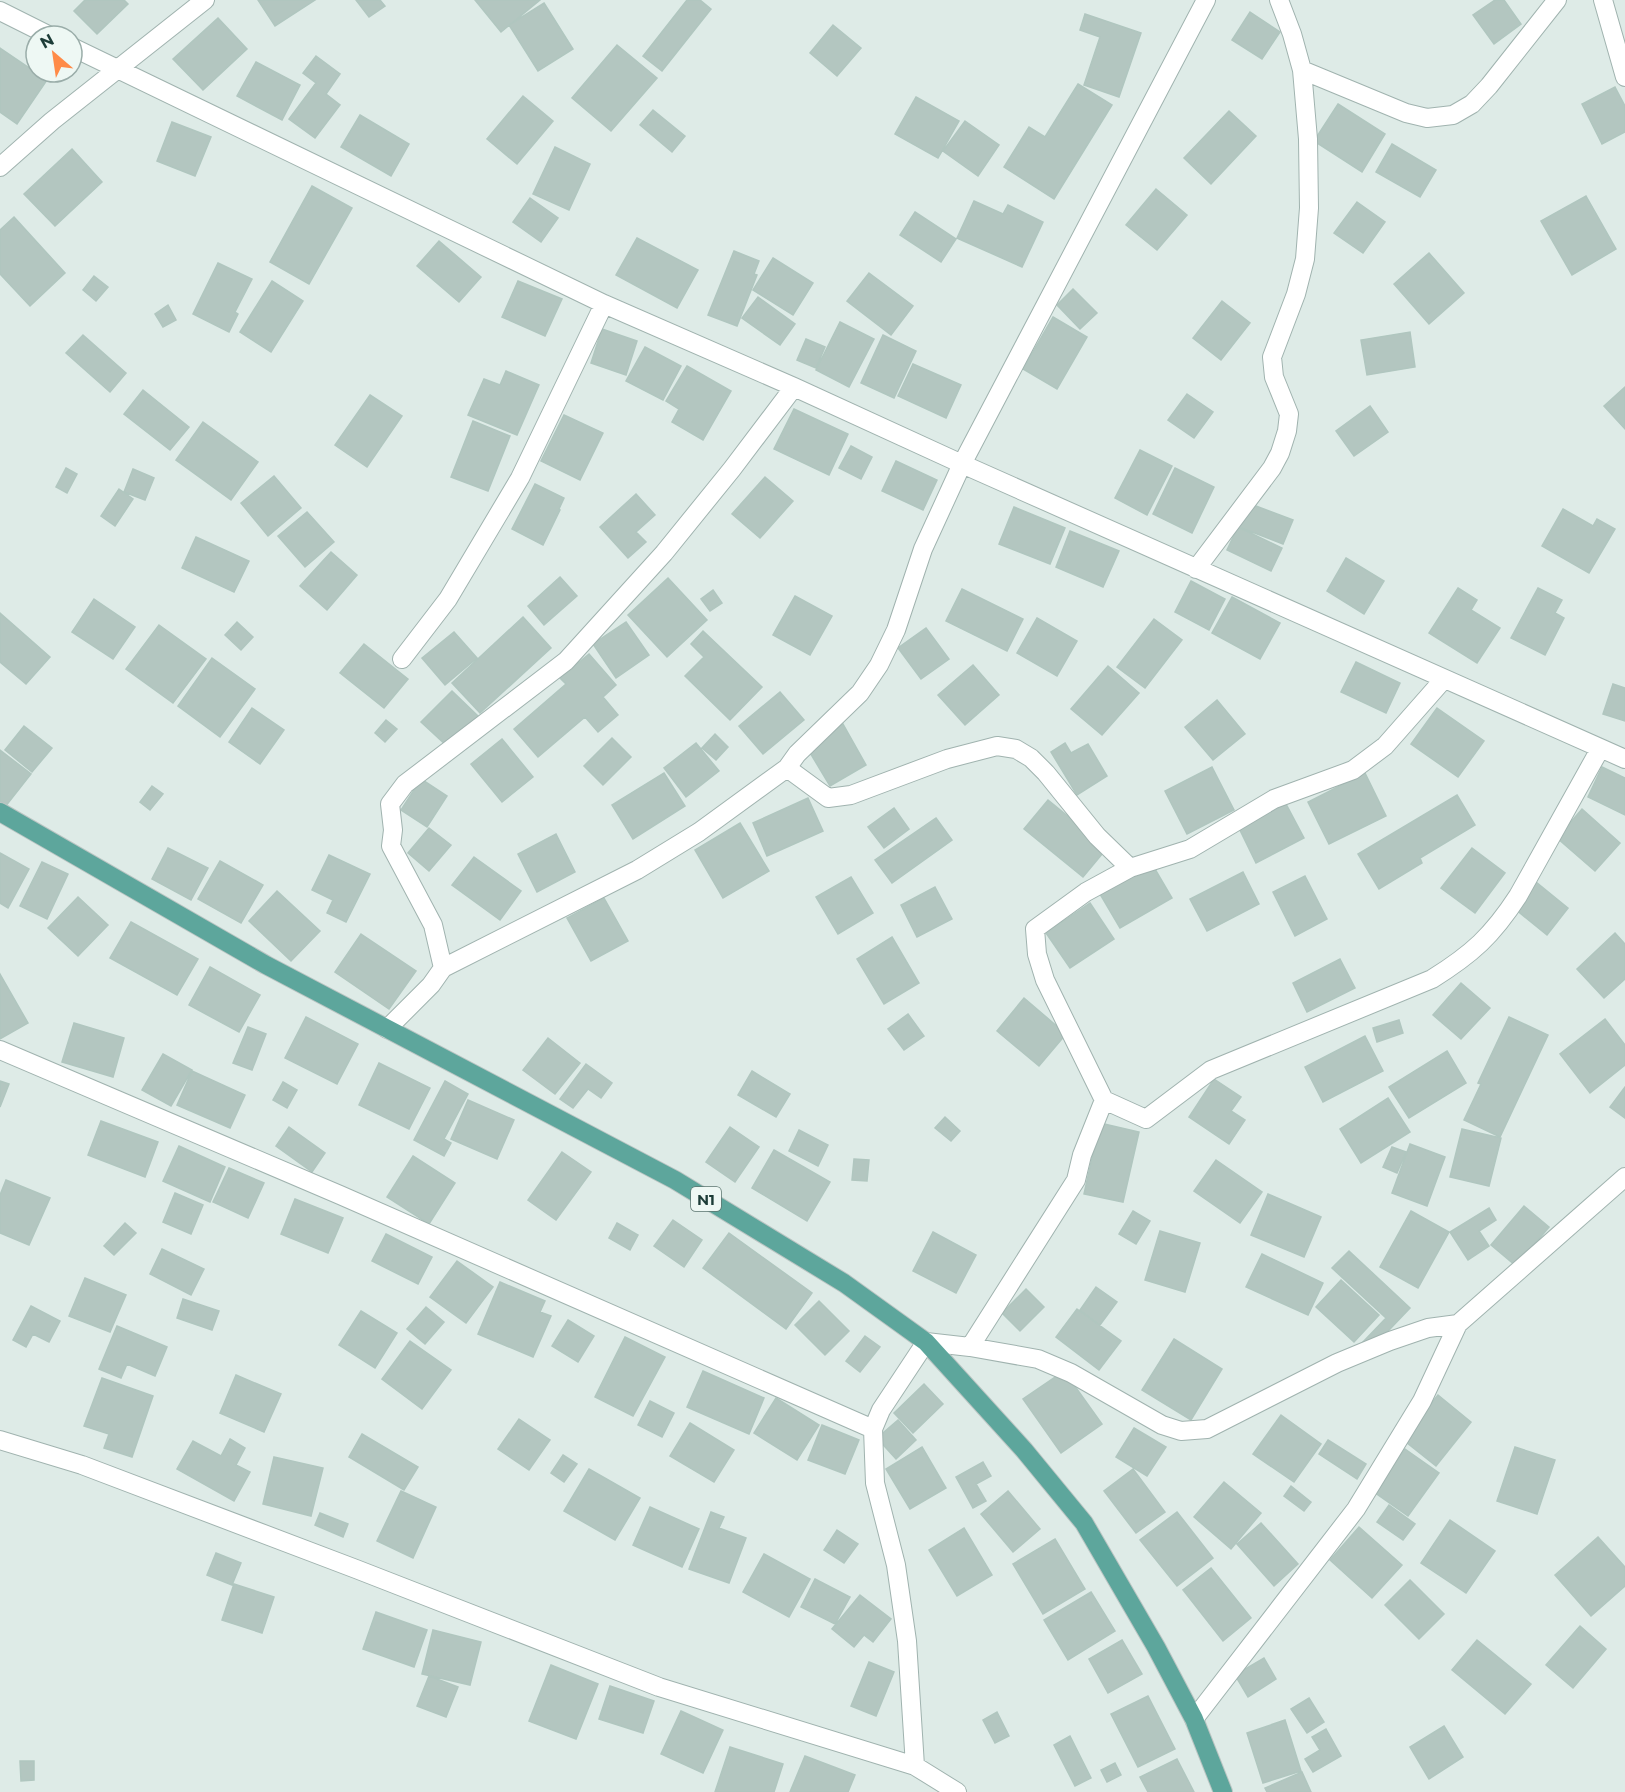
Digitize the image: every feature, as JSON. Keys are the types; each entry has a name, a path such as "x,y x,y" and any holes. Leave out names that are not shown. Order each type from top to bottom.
{"main road":[{"name":"N1","path":"0,812 266,965 675,1180 844,1284 926,1342 1024,1450 1084,1523 1156,1647 1194,1719 1223,1792"}],"street":[{"path":"0,167 52,121 205,0"},
{"path":"387,1029 431,985 443,968 637,870 699,832 787,768 797,754 860,693 879,664 896,630 924,549 962,464 1206,0"},
{"path":"1196,569 1272,468 1287,432 1289,414 1274,376 1272,357 1296,294 1305,259 1309,208 1308,139 1302,70 1279,0"},
{"path":"1302,70 1406,113 1427,118 1452,116 1472,105 1557,0"},
{"path":"1603,0 1620,38 1625,77"},
{"path":"0,11 26,24"},
{"path":"84,53 604,304 1625,759"},
{"path":"402,659 448,599 520,478 604,304"},
{"path":"443,968 433,925 391,846 393,830 390,804 405,784 566,661 664,553 794,387"},
{"path":"1444,679 1385,746 1353,770 1274,799 1190,849 1130,868 1086,892 1035,929 1037,954 1045,980 1104,1100 1146,1119 1211,1070 1432,979 1461,961 1487,938 1518,896 1600,749"},
{"path":"787,768 828,798 851,795 947,759 998,746 1017,749 1031,758 1046,773 1097,836 1130,868"},
{"path":"0,1050 329,1190 873,1429"},
{"path":"970,1347 1076,1180 1082,1155 1104,1100"},
{"path":"1194,1719 1356,1509 1422,1401 1458,1324 1625,1177"},
{"path":"915,1766 907,1641 897,1565 875,1483 873,1429 881,1410 926,1342 1038,1359 1071,1373 1162,1425 1181,1431 1207,1430 1348,1359 1428,1328 1458,1324"},
{"path":"0,1440 104,1473 659,1687 915,1766 957,1792"}],"building":[{"path":"85,0 124,0 128,4 97,34 74,11"},
{"path":"258,0 315,0 275,26"},
{"path":"356,0 380,0 385,6 369,17"},
{"path":"475,0 540,0 501,32"},
{"path":"687,0 700,0 711,9 662,71 643,56"},
{"path":"1495,0 1504,0 1521,24 1494,44 1473,15"},
{"path":"544,3 573,49 538,71 509,25"},
{"path":"1250,12 1280,32 1262,59 1232,40"},
{"path":"1085,14 1141,33 1119,97 1084,85 1100,37 1080,30"},
{"path":"218,18 247,49 203,90 173,59"},
{"path":"833,25 861,48 837,76 810,53"},
{"path":"617,45 657,78 611,131 572,98"},
{"path":"0,48 24,64 24,84 44,84 17,124 0,112"},
{"path":"316,56 340,74 326,94 340,105 315,138 289,119 316,83 303,73"},
{"path":"256,62 300,85 282,120 237,96"},
{"path":"1078,84 1112,105 1054,199 1004,167 1029,127 1045,137"},
{"path":"1615,87 1625,106 1625,132 1602,144 1582,104"},
{"path":"523,96 553,121 517,164 487,139"},
{"path":"916,97 959,121 938,158 895,134"},
{"path":"1338,104 1385,134 1362,172 1314,141"},
{"path":"653,110 685,136 672,152 640,125"},
{"path":"1229,111 1256,136 1211,184 1184,158"},
{"path":"360,115 409,144 391,176 341,147"},
{"path":"965,121 999,145 978,176 943,151"},
{"path":"172,122 211,137 195,176 157,161"},
{"path":"1392,144 1436,170 1420,197 1376,172"},
{"path":"555,147 590,164 569,210 533,194"},
{"path":"72,149 102,182 55,226 24,194"},
{"path":"312,186 352,208 309,284 270,262"},
{"path":"1156,189 1187,215 1157,250 1126,225"},
{"path":"1586,196 1616,249 1572,275 1541,221"},
{"path":"530,198 558,218 541,242 513,222"},
{"path":"974,201 1003,214 1008,205 1043,222 1022,267 957,238"},
{"path":"1357,202 1385,222 1363,253 1334,233"},
{"path":"915,212 956,239 941,262 900,235"},
{"path":"14,217 65,273 30,306 0,274 0,230"},
{"path":"637,238 698,270 677,308 616,275"},
{"path":"439,241 481,277 459,302 417,266"},
{"path":"734,251 759,261 754,274 757,275 737,326 708,315"},
{"path":"1429,253 1464,293 1429,324 1394,284"},
{"path":"773,258 813,283 793,315 753,290"},
{"path":"218,263 252,279 235,312 238,314 229,332 193,314"},
{"path":"869,273 913,306 891,335 847,301"},
{"path":"94,276 108,287 96,301 83,290"},
{"path":"272,281 303,301 271,352 240,332"},
{"path":"518,281 562,299 545,336 502,317"},
{"path":"1073,289 1097,313 1080,329 1057,305"},
{"path":"758,297 795,324 780,345 742,318"},
{"path":"1222,301 1250,323 1221,360 1193,338"},
{"path":"168,305 176,320 163,327 155,314"},
{"path":"1053,317 1087,337 1057,389 1023,369"},
{"path":"840,322 874,339 849,387 816,370"},
{"path":"602,329 637,341 626,375 591,363"},
{"path":"1410,332 1415,367 1367,375 1361,340"},
{"path":"83,335 126,373 110,392 66,353"},
{"path":"883,335 916,351 894,398 861,383"},
{"path":"806,339 825,347 816,368 797,360"},
{"path":"645,347 681,366 663,400 626,381"},
{"path":"913,364 961,385 946,418 898,396"},
{"path":"687,366 731,391 703,440 672,422 679,409 666,401"},
{"path":"506,371 539,385 517,435 468,415 484,379 500,385"},
{"path":"1625,387 1625,429 1604,406"},
{"path":"143,390 189,427 170,450 124,414"},
{"path":"1187,394 1213,412 1194,438 1168,420"},
{"path":"370,395 402,416 367,467 335,445"},
{"path":"1370,406 1388,432 1354,456 1336,431"},
{"path":"794,409 848,434 829,475 774,449"},
{"path":"564,415 603,433 580,480 541,461"},
{"path":"473,421 510,436 488,491 451,477"},
{"path":"203,422 258,462 231,500 176,460"},
{"path":"851,446 872,457 861,479 839,468"},
{"path":"1140,450 1172,466 1147,515 1115,498"},
{"path":"896,461 937,480 923,510 882,491"},
{"path":"66,468 77,474 67,493 56,487"},
{"path":"1175,468 1214,487 1192,533 1153,514"},
{"path":"133,469 154,478 145,500 124,492"},
{"path":"274,476 301,508 268,536 241,503"},
{"path":"765,477 793,501 760,538 732,514"},
{"path":"535,484 564,498 543,545 512,529"},
{"path":"119,489 133,499 115,526 101,516"},
{"path":"636,494 655,515 636,532 646,542 628,558 600,527"},
{"path":"1248,503 1293,520 1283,544 1239,527"},
{"path":"1014,507 1065,528 1050,564 999,544"},
{"path":"1563,509 1593,526 1597,519 1615,529 1589,573 1542,546"},
{"path":"307,512 334,542 305,567 278,536"},
{"path":"1238,527 1282,548 1271,571 1227,550"},
{"path":"1070,531 1119,551 1103,587 1056,567"},
{"path":"196,537 249,561 234,592 182,568"},
{"path":"331,552 357,575 327,610 300,586"},
{"path":"1346,558 1384,581 1364,614 1327,591"},
{"path":"560,577 577,596 544,625 528,606"},
{"path":"668,578 707,620 667,657 628,615"},
{"path":"1191,581 1225,599 1209,630 1175,612"},
{"path":"1458,588 1477,600 1471,610 1500,628 1477,663 1429,633"},
{"path":"1538,588 1562,600 1555,613 1564,618 1545,655 1511,638"},
{"path":"962,589 1023,619 1007,651 946,621"},
{"path":"713,590 722,603 710,611 701,599"},
{"path":"795,596 832,616 810,655 773,635"},
{"path":"1232,597 1280,623 1260,659 1212,633"},
{"path":"94,599 135,627 113,659 72,632"},
{"path":"0,613 50,657 26,684 0,662"},
{"path":"523,617 551,648 480,713 452,683"},
{"path":"1037,618 1077,641 1057,676 1017,653"},
{"path":"1154,619 1182,640 1145,688 1117,667"},
{"path":"237,622 253,637 241,650 225,635"},
{"path":"626,622 649,655 616,678 593,644"},
{"path":"159,625 206,659 173,703 126,669"},
{"path":"926,628 949,659 921,679 898,648"},
{"path":"703,631 762,687 730,720 685,676 704,657 691,644"},
{"path":"454,632 477,658 445,685 422,658"},
{"path":"364,644 408,679 384,708 340,673"},
{"path":"589,654 616,685 603,697 618,715 598,732 585,717 538,757 514,729 566,684 560,678"},
{"path":"212,658 255,689 220,737 178,706"},
{"path":"1356,662 1400,683 1386,713 1341,692"},
{"path":"973,665 999,695 965,725 938,695"},
{"path":"1108,666 1139,693 1102,735 1071,709"},
{"path":"1613,684 1625,688 1625,721 1603,714"},
{"path":"452,691 478,716 448,747 421,722"},
{"path":"780,692 804,720 763,754 739,726"},
{"path":"1217,700 1245,734 1213,760 1185,727"},
{"path":"252,708 284,730 260,764 229,742"},
{"path":"1437,708 1484,741 1458,777 1411,744"},
{"path":"386,720 397,729 385,742 375,733"},
{"path":"843,724 866,765 830,786 806,746"},
{"path":"24,726 52,748 32,772 5,750"},
{"path":"715,734 728,747 716,760 702,748"},
{"path":"612,738 631,757 603,785 584,766"},
{"path":"502,739 533,777 502,802 471,764"},
{"path":"696,743 719,771 686,797 664,768"},
{"path":"1065,743 1071,753 1088,744 1107,776 1077,795 1051,752"},
{"path":"0,750 31,774 5,807 0,803"},
{"path":"1212,767 1234,810 1187,834 1165,791"},
{"path":"1602,767 1625,778 1625,815 1588,797"},
{"path":"664,773 685,806 633,839 612,805"},
{"path":"1365,773 1386,816 1329,844 1308,802"},
{"path":"421,779 447,796 427,827 401,810"},
{"path":"152,786 163,794 150,810 140,802"},
{"path":"1457,795 1475,825 1420,858 1422,863 1379,889 1358,854"},
{"path":"808,798 823,831 767,856 753,823"},
{"path":"1048,800 1107,848 1083,877 1024,829"},
{"path":"1285,802 1304,838 1256,863 1238,826"},
{"path":"894,808 909,829 884,848 868,827"},
{"path":"1582,809 1620,843 1595,871 1557,838"},
{"path":"936,818 952,840 892,883 875,860"},
{"path":"740,823 769,871 723,898 695,850"},
{"path":"429,828 451,845 429,871 408,853"},
{"path":"556,834 575,872 537,892 518,854"},
{"path":"168,848 208,868 191,900 152,879"},
{"path":"1472,848 1505,873 1475,913 1441,888"},
{"path":"0,853 29,869 8,908 0,903"},
{"path":"329,855 370,874 346,922 327,913 333,900 312,890"},
{"path":"474,857 521,891 500,920 452,885"},
{"path":"220,861 263,885 241,923 198,899"},
{"path":"42,862 68,874 47,919 20,906"},
{"path":"1152,864 1172,898 1120,928 1100,894"},
{"path":"1243,872 1259,904 1207,931 1190,899"},
{"path":"1305,876 1327,919 1295,936 1273,892"},
{"path":"851,877 873,913 838,934 816,897"},
{"path":"1536,882 1568,908 1547,935 1515,909"},
{"path":"935,887 952,919 917,937 901,905"},
{"path":"277,891 320,931 291,961 249,921"},
{"path":"78,897 108,925 78,956 48,928"},
{"path":"604,898 628,941 591,961 567,918"},
{"path":"1090,903 1114,939 1070,968 1046,933"},
{"path":"131,922 198,959 177,995 110,958"},
{"path":"1615,933 1625,944 1625,979 1604,998 1577,969"},
{"path":"361,934 416,971 389,1009 335,972"},
{"path":"892,937 919,983 884,1004 857,959"},
{"path":"1340,959 1355,988 1307,1012 1293,983"},
{"path":"210,967 260,995 239,1032 189,1005"},
{"path":"0,974 28,1023 0,1039"},
{"path":"1461,983 1490,1008 1461,1039 1433,1015"},
{"path":"1024,998 1066,1034 1039,1066 997,1031"},
{"path":"908,1014 924,1036 904,1050 888,1029"},
{"path":"306,1017 358,1044 337,1084 285,1058"},
{"path":"1509,1017 1548,1035 1500,1137 1464,1120 1481,1084 1478,1083"},
{"path":"1605,1019 1625,1045 1625,1065 1590,1093 1560,1054"},
{"path":"1399,1020 1403,1033 1377,1042 1373,1028"},
{"path":"74,1023 124,1038 113,1077 62,1062"},
{"path":"248,1027 266,1034 252,1070 233,1063"},
{"path":"1365,1036 1383,1071 1323,1102 1305,1067"},
{"path":"548,1038 580,1063 555,1094 523,1070"},
{"path":"1447,1051 1466,1083 1409,1118 1389,1087"},
{"path":"163,1054 192,1070 171,1106 142,1090"},
{"path":"379,1063 430,1088 409,1129 359,1105"},
{"path":"586,1064 612,1083 601,1098 588,1089 573,1108 560,1099"},
{"path":"192,1071 245,1095 230,1128 177,1105"},
{"path":"752,1071 790,1094 776,1117 738,1095"},
{"path":"1214,1079 1241,1097 1231,1111 1245,1120 1229,1144 1189,1117"},
{"path":"0,1081 9,1084 0,1107"},
{"path":"445,1081 468,1094 444,1139 451,1143 444,1156 414,1140"},
{"path":"283,1082 297,1090 287,1108 273,1100"},
{"path":"1625,1087 1625,1118 1610,1107"},
{"path":"1388,1098 1410,1132 1361,1163 1340,1129"},
{"path":"468,1100 514,1120 497,1159 451,1139"},
{"path":"945,1117 960,1131 951,1141 935,1128"},
{"path":"101,1121 158,1142 145,1177 88,1155"},
{"path":"1100,1123 1139,1132 1123,1202 1084,1194"},
{"path":"289,1127 325,1153 312,1172 276,1146"},
{"path":"730,1127 759,1147 735,1182 706,1162"},
{"path":"1462,1129 1501,1138 1489,1186 1450,1177"},
{"path":"799,1130 828,1145 818,1166 789,1151"},
{"path":"1410,1144 1445,1157 1427,1206 1392,1193"},
{"path":"179,1146 225,1167 210,1202 163,1181"},
{"path":"1392,1147 1406,1152 1397,1173 1383,1167"},
{"path":"774,1150 830,1182 807,1221 752,1188"},
{"path":"562,1152 591,1172 556,1220 528,1200"},
{"path":"413,1156 455,1183 429,1224 387,1197"},
{"path":"854,1159 869,1160 867,1181 852,1180"},
{"path":"1216,1160 1262,1192 1240,1223 1194,1191"},
{"path":"229,1168 264,1183 248,1218 213,1202"},
{"path":"6,1180 50,1198 29,1245 0,1233 0,1195"},
{"path":"175,1193 203,1205 191,1234 163,1222"},
{"path":"1268,1194 1321,1217 1304,1257 1251,1235"},
{"path":"295,1199 343,1218 328,1253 281,1234"},
{"path":"1524,1206 1549,1227 1516,1266 1491,1245"},
{"path":"1489,1208 1496,1220 1479,1231 1489,1246 1468,1260 1450,1232"},
{"path":"1133,1211 1150,1221 1136,1244 1119,1234"},
{"path":"1411,1211 1449,1232 1418,1288 1380,1267"},
{"path":"673,1220 702,1240 684,1267 654,1246"},
{"path":"125,1223 136,1233 114,1255 104,1246"},
{"path":"617,1223 638,1235 630,1250 609,1238"},
{"path":"1160,1231 1200,1243 1185,1292 1145,1280"},
{"path":"933,1232 976,1255 956,1293 913,1271"},
{"path":"729,1233 812,1293 786,1329 703,1268"},
{"path":"386,1234 432,1257 418,1284 372,1261"},
{"path":"162,1249 204,1269 191,1295 150,1274"},
{"path":"1349,1251 1410,1308 1371,1349 1363,1342 1386,1318 1332,1268"},
{"path":"1262,1254 1323,1283 1308,1315 1246,1287"},
{"path":"457,1261 493,1287 466,1323 430,1297"},
{"path":"85,1278 126,1295 110,1332 69,1316"},
{"path":"1341,1280 1379,1315 1354,1342 1316,1307"},
{"path":"500,1282 545,1301 540,1312 551,1316 533,1357 478,1334"},
{"path":"1096,1287 1117,1302 1100,1325 1080,1310"},
{"path":"1026,1289 1044,1307 1020,1331 1002,1313"},
{"path":"183,1299 219,1311 212,1330 177,1318"},
{"path":"819,1301 849,1331 825,1355 795,1325"},
{"path":"31,1306 60,1321 49,1342 33,1334 26,1347 13,1340"},
{"path":"426,1307 444,1322 425,1344 407,1329"},
{"path":"1077,1309 1121,1341 1099,1370 1056,1337"},
{"path":"361,1311 397,1333 375,1368 339,1345"},
{"path":"568,1320 594,1336 578,1362 552,1346"},
{"path":"117,1326 167,1347 155,1376 127,1364 121,1378 99,1369"},
{"path":"865,1336 880,1347 860,1372 846,1361"},
{"path":"625,1337 665,1357 633,1416 595,1397"},
{"path":"1174,1339 1222,1369 1191,1420 1142,1390"},
{"path":"410,1341 451,1370 422,1409 382,1379"},
{"path":"703,1371 764,1398 749,1434 687,1407"},
{"path":"1064,1371 1102,1424 1061,1453 1023,1399"},
{"path":"236,1375 281,1394 264,1432 220,1413"},
{"path":"102,1378 153,1396 132,1457 104,1448 109,1434 84,1426"},
{"path":"924,1384 943,1404 913,1433 894,1413"},
{"path":"1438,1395 1471,1422 1436,1466 1402,1439"},
{"path":"776,1398 819,1425 797,1460 754,1433"},
{"path":"650,1401 674,1413 662,1437 638,1425"},
{"path":"1281,1415 1321,1444 1294,1482 1253,1454"},
{"path":"519,1419 550,1440 529,1470 498,1449"},
{"path":"898,1420 916,1440 896,1459 877,1438"},
{"path":"690,1423 734,1450 714,1482 670,1456"},
{"path":"822,1425 859,1440 845,1474 808,1460"},
{"path":"1134,1428 1166,1447 1147,1476 1116,1457"},
{"path":"362,1434 418,1467 404,1490 349,1457"},
{"path":"230,1439 245,1448 236,1465 250,1472 234,1501 177,1469 193,1441 221,1456"},
{"path":"1328,1440 1366,1464 1357,1479 1319,1454"},
{"path":"922,1447 946,1488 910,1509 886,1469"},
{"path":"1515,1447 1555,1460 1537,1514 1497,1501"},
{"path":"1405,1449 1439,1473 1408,1516 1374,1492"},
{"path":"563,1455 577,1464 564,1482 551,1473"},
{"path":"274,1457 323,1468 311,1516 263,1504"},
{"path":"983,1462 991,1476 976,1484 986,1501 973,1508 956,1477"},
{"path":"589,1469 640,1498 615,1540 564,1511"},
{"path":"1133,1469 1165,1512 1136,1533 1104,1491"},
{"path":"1224,1482 1261,1513 1231,1549 1194,1517"},
{"path":"1291,1486 1311,1502 1304,1511 1284,1496"},
{"path":"401,1491 436,1507 413,1558 377,1541"},
{"path":"1008,1491 1040,1529 1013,1552 981,1514"},
{"path":"1389,1505 1415,1524 1403,1540 1377,1522"},
{"path":"650,1507 699,1529 682,1567 633,1545"},
{"path":"711,1512 724,1517 719,1528 746,1538 729,1583 689,1569"},
{"path":"1177,1512 1213,1558 1177,1586 1140,1540"},
{"path":"320,1513 348,1524 343,1537 315,1525"},
{"path":"1450,1520 1495,1551 1466,1593 1421,1563"},
{"path":"1261,1523 1298,1564 1274,1586 1237,1544"},
{"path":"1359,1527 1402,1565 1372,1598 1330,1560"},
{"path":"964,1528 992,1575 957,1596 929,1550"},
{"path":"837,1530 858,1544 844,1563 824,1550"},
{"path":"1598,1537 1625,1567 1625,1586 1591,1616 1555,1575"},
{"path":"1055,1539 1085,1589 1043,1614 1013,1564"},
{"path":"216,1553 241,1563 232,1585 207,1575"},
{"path":"764,1554 810,1579 789,1617 743,1592"},
{"path":"1211,1568 1251,1618 1223,1641 1183,1590"},
{"path":"815,1579 850,1597 835,1624 801,1607"},
{"path":"1410,1580 1444,1614 1419,1639 1385,1605"},
{"path":"234,1584 274,1597 262,1633 222,1620"},
{"path":"1091,1592 1115,1631 1068,1660 1044,1620"},
{"path":"860,1595 891,1619 873,1642 864,1635 854,1647 832,1629"},
{"path":"376,1612 427,1630 414,1667 363,1649"},
{"path":"1580,1626 1606,1649 1573,1688 1546,1665"},
{"path":"433,1630 481,1642 470,1685 422,1674"},
{"path":"1122,1640 1142,1674 1108,1693 1089,1659"},
{"path":"1477,1640 1531,1684 1505,1714 1452,1670"},
{"path":"1264,1658 1276,1679 1248,1697 1235,1675"},
{"path":"869,1662 894,1672 876,1716 851,1706"},
{"path":"551,1665 598,1684 576,1739 529,1721"},
{"path":"429,1676 458,1687 446,1717 417,1706"},
{"path":"610,1686 654,1701 643,1733 599,1719"},
{"path":"1148,1696 1175,1749 1138,1767 1111,1714"},
{"path":"1309,1698 1324,1722 1307,1733 1291,1709"},
{"path":"681,1711 723,1730 703,1773 661,1754"},
{"path":"997,1712 1009,1736 995,1743 983,1720"},
{"path":"1285,1720 1301,1771 1263,1783 1247,1733"},
{"path":"1444,1726 1463,1757 1429,1779 1410,1747"},
{"path":"1326,1729 1341,1756 1313,1772 1305,1759 1320,1750 1312,1737"},
{"path":"1070,1736 1091,1778 1075,1786 1054,1745"},
{"path":"730,1747 783,1764 774,1792 715,1792"},
{"path":"805,1756 855,1775 848,1792 790,1792"},
{"path":"1177,1759 1194,1792 1148,1792 1140,1777"},
{"path":"20,1761 34,1761 34,1780 21,1781"},
{"path":"1115,1763 1121,1775 1107,1782 1101,1770"},
{"path":"1302,1772 1311,1792 1267,1792 1265,1788"}]}
